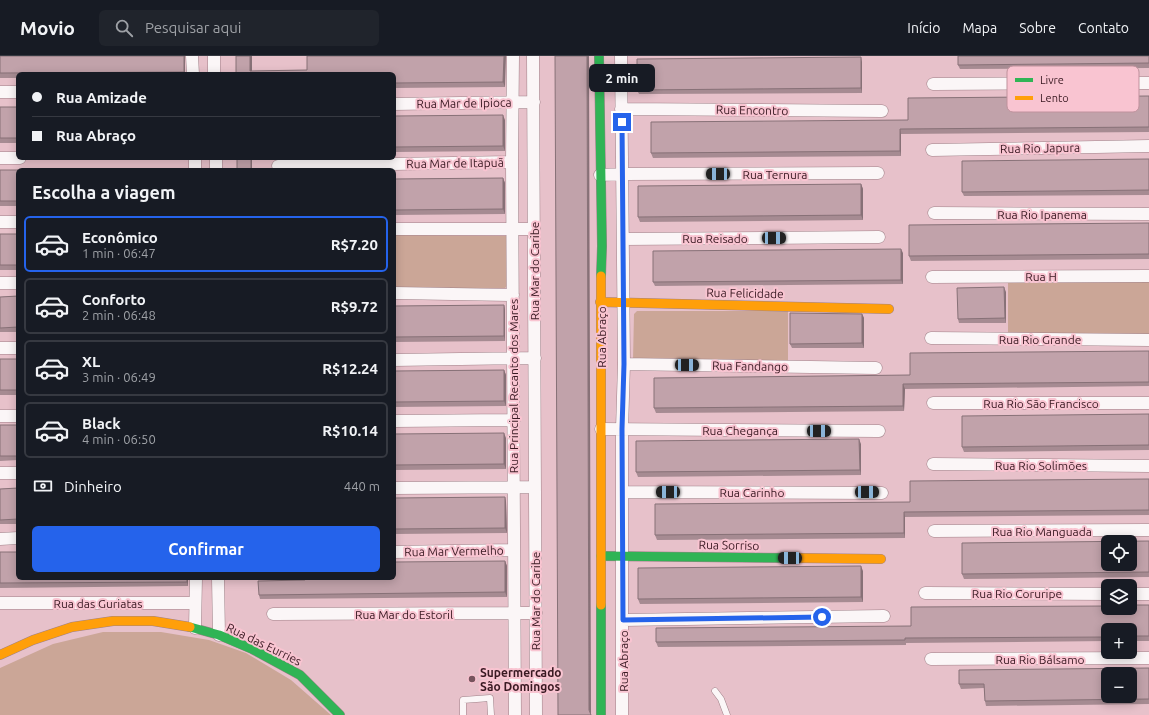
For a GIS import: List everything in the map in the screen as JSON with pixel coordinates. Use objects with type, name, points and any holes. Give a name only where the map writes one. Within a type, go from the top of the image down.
[{"type":"street","points":[[192,56],[193,72]]},
{"type":"street","points":[[214,56],[214,72]]},
{"type":"street","name":"Rua Principal Recanto dos Mares","points":[[513,56],[512,162],[515,715]]},
{"type":"street","name":"Rua Mar do Caribe","points":[[533,56],[536,715]]},
{"type":"street","name":"Rua Abraço","points":[[599,56],[602,246],[600,302],[601,715]]},
{"type":"street","name":"Rua Abraço","points":[[621,56],[624,364],[622,429],[622,715]]},
{"type":"street","points":[[1139,83],[1149,83]]},
{"type":"street","points":[[933,84],[1007,84]]},
{"type":"street","points":[[0,92],[16,92]]},
{"type":"street","name":"Rua Mar de Ipioca","points":[[396,104],[534,102]]},
{"type":"street","name":"Rua Encontro","points":[[622,109],[882,111]]},
{"type":"street","name":"Rua Rio Japura","points":[[932,150],[1149,146]]},
{"type":"street","points":[[0,158],[16,158]]},
{"type":"street","name":"Rua Mar de Itapuã","points":[[278,166],[512,162]]},
{"type":"street","name":"Rua Ternura","points":[[600,175],[878,173]]},
{"type":"street","name":"Rua Rio Ipanema","points":[[934,213],[1149,214]]},
{"type":"street","points":[[0,222],[16,222]]},
{"type":"street","points":[[396,230],[534,229]]},
{"type":"street","name":"Rua Reisado","points":[[623,239],[879,238]]},
{"type":"street","name":"Rua H","points":[[932,277],[1149,276]]},
{"type":"street","points":[[0,283],[16,284]]},
{"type":"street","points":[[396,293],[513,295]]},
{"type":"street","name":"Rua Felicidade","points":[[600,302],[889,308]]},
{"type":"street","name":"Rua Rio Grande","points":[[931,338],[1149,340]]},
{"type":"street","points":[[0,348],[16,348]]},
{"type":"street","points":[[396,360],[535,358]]},
{"type":"street","name":"Rua Fandango","points":[[624,364],[876,368]]},
{"type":"street","name":"Rua Rio São Francisco","points":[[934,403],[1149,403]]},
{"type":"street","points":[[0,416],[16,416]]},
{"type":"street","points":[[396,421],[514,420]]},
{"type":"street","name":"Rua Chegança","points":[[601,429],[879,431]]},
{"type":"street","name":"Rua Rio Solimões","points":[[933,464],[1149,466]]},
{"type":"street","points":[[0,473],[16,473]]},
{"type":"street","points":[[396,488],[534,487]]},
{"type":"street","name":"Rua Carinho","points":[[622,492],[882,492]]},
{"type":"street","name":"Rua Rio Manguada","points":[[934,531],[1149,530]]},
{"type":"street","points":[[0,539],[16,538]]},
{"type":"street","name":"Rua Mar Vermelho","points":[[396,552],[514,550]]},
{"type":"street","name":"Rua Sorriso","points":[[601,556],[881,559]]},
{"type":"street","points":[[195,628],[196,580]]},
{"type":"street","points":[[218,580],[219,635]]},
{"type":"street","name":"Rua Rio Coruripe","points":[[925,593],[1101,594]]},
{"type":"street","points":[[1137,594],[1149,594]]},
{"type":"street","name":"Rua das Guriatas","points":[[0,603],[196,606]]},
{"type":"street","name":"Rua Mar do Estoril","points":[[273,614],[536,613]]},
{"type":"street","points":[[623,620],[884,616]]},
{"type":"street","name":"Rua das Eurries","points":[[0,655],[33,640],[72,627],[113,621],[153,622],[195,628],[219,635],[252,649],[300,675],[340,715]]},
{"type":"street","name":"Rua Rio Bálsamo","points":[[931,659],[1149,658]]},
{"type":"street","points":[[601,682],[623,682]]},
{"type":"lane","points":[[715,691],[721,699],[727,715]]},
{"type":"lane","points":[[464,715],[463,700],[490,698],[491,715]]},
{"type":"shaded area","points":[[396,235],[507,236],[509,284],[505,288],[396,288]]},
{"type":"shaded area","points":[[1008,281],[1149,282],[1149,335],[1008,333]]},
{"type":"shaded area","points":[[637,311],[788,311],[788,363],[633,360],[634,314]]},
{"type":"shaded area","points":[[103,632],[161,632],[209,640],[246,653],[291,680],[331,715],[0,715],[0,668],[53,644]]},
{"type":"building","points":[[0,56],[184,56],[184,72],[0,73]]},
{"type":"building","points":[[236,56],[250,56],[250,71],[307,70],[307,56],[504,56],[503,82],[396,83],[396,72],[236,72]]},
{"type":"building","points":[[555,56],[587,56],[589,710],[591,715],[558,715]]},
{"type":"building","points":[[958,56],[1149,56],[1149,63],[958,65]]},
{"type":"building","points":[[861,57],[861,88],[637,90],[637,59]]},
{"type":"building","points":[[1139,96],[1149,96],[1149,127],[900,129],[900,151],[651,153],[651,122],[908,120],[908,98],[1007,97],[1007,112],[1139,112]]},
{"type":"building","points":[[0,107],[16,107],[16,138],[0,138]]},
{"type":"building","points":[[503,115],[503,146],[396,147],[396,116]]},
{"type":"building","points":[[1149,159],[1149,190],[962,192],[962,161]]},
{"type":"building","points":[[237,160],[251,160],[251,168],[237,168]]},
{"type":"building","points":[[0,170],[16,170],[16,201],[0,201]]},
{"type":"building","points":[[503,178],[503,209],[396,210],[396,179]]},
{"type":"building","points":[[861,184],[861,215],[638,217],[638,186]]},
{"type":"building","points":[[1149,223],[1149,254],[909,256],[909,225]]},
{"type":"building","points":[[0,234],[16,234],[16,265],[0,265]]},
{"type":"building","points":[[901,249],[901,280],[653,282],[653,251]]},
{"type":"building","points":[[1004,287],[1005,318],[958,319],[957,288]]},
{"type":"building","points":[[16,296],[16,327],[0,328],[0,297]]},
{"type":"building","points":[[504,305],[504,336],[396,337],[396,306]]},
{"type":"building","points":[[790,313],[862,314],[862,343],[790,344]]},
{"type":"building","points":[[1149,351],[1149,382],[903,384],[903,406],[654,408],[654,378],[910,375],[910,353]]},
{"type":"building","points":[[0,359],[16,359],[16,390],[0,390]]},
{"type":"building","points":[[504,370],[504,401],[396,402],[396,371]]},
{"type":"building","points":[[1149,414],[1149,445],[962,447],[962,416]]},
{"type":"building","points":[[0,425],[16,425],[16,456],[0,456]]},
{"type":"building","points":[[504,433],[504,464],[396,465],[396,434]]},
{"type":"building","points":[[859,439],[860,470],[636,472],[636,441]]},
{"type":"building","points":[[1149,479],[1149,510],[904,512],[904,533],[655,535],[655,504],[910,502],[910,481]]},
{"type":"building","points":[[16,488],[16,519],[0,520],[0,489]]},
{"type":"building","points":[[505,497],[505,528],[396,529],[396,498]]},
{"type":"building","points":[[1137,541],[1149,541],[1149,572],[962,574],[962,543],[1101,542],[1101,571],[1137,571]]},
{"type":"building","points":[[0,552],[16,552],[16,580],[187,580],[187,582],[0,583]]},
{"type":"building","points":[[505,561],[505,592],[259,595],[258,581],[396,580],[396,562]]},
{"type":"building","points":[[861,566],[861,597],[638,599],[638,568]]},
{"type":"building","points":[[1137,605],[1149,605],[1149,636],[1137,636],[1137,623],[1101,623],[1101,637],[905,638],[905,640],[656,642],[656,628],[911,626],[911,607],[1101,606],[1101,615],[1137,615]]},
{"type":"building","points":[[1137,668],[1149,668],[1149,699],[1137,699]]},
{"type":"building","points":[[1101,669],[1101,700],[985,701],[984,684],[959,684],[959,670]]},
{"type":"traffic: fast","points":[[599,56],[602,246],[601,276]]},
{"type":"traffic: fast","points":[[601,556],[797,558]]},
{"type":"traffic: fast","points":[[601,605],[601,715]]},
{"type":"traffic: fast","points":[[190,627],[219,635],[252,649],[300,675],[340,715]]},
{"type":"traffic: slow","points":[[601,276],[601,605]]},
{"type":"traffic: slow","points":[[600,302],[889,309]]},
{"type":"traffic: slow","points":[[797,558],[881,559]]},
{"type":"traffic: slow","points":[[0,655],[33,640],[72,627],[113,621],[153,621],[190,627]]},
{"type":"place","name":"Supermercado São Domingos","points":[[472,679]]},
{"type":"route","points":[[622,122],[624,364],[622,429],[623,620],[822,617]]}]
